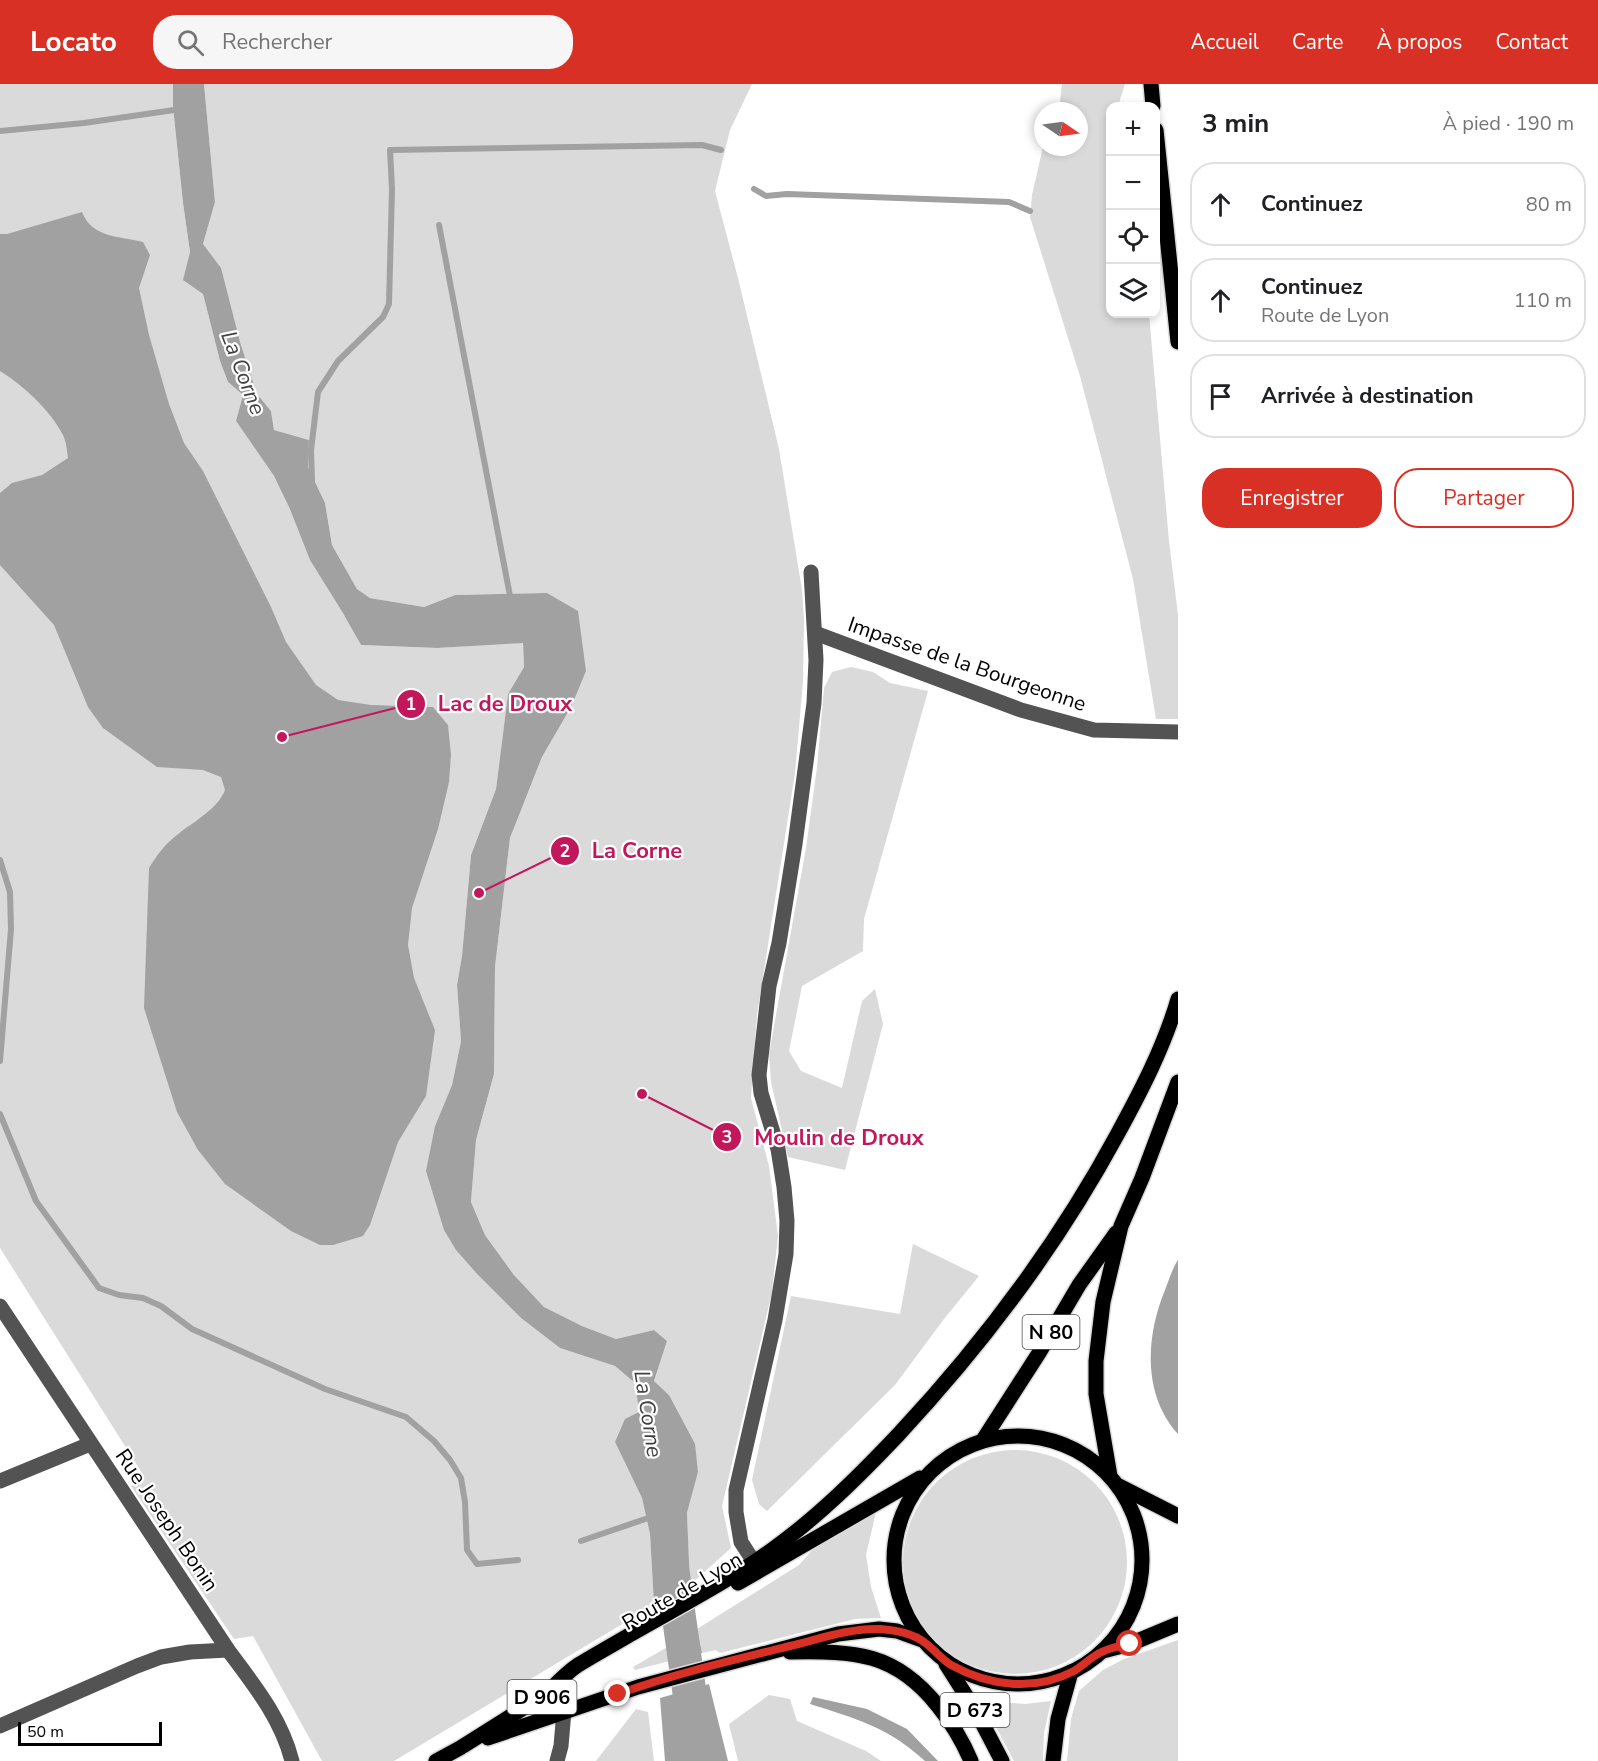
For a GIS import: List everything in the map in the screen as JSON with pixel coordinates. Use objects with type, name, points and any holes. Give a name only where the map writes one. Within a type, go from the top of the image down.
[{"type":"main road","points":[[1151,84],[1153,102]]},
{"type":"main road","points":[[1158,156],[1178,342]]},
{"type":"main road","points":[[546,1694],[576,1666],[754,1562],[790,1537],[848,1486],[935,1394],[1021,1287],[1078,1202],[1103,1161],[1151,1069],[1178,999]]},
{"type":"main road","name":"N 80","points":[[1114,1481],[1096,1394],[1096,1361],[1103,1302],[1121,1226],[1178,1082]]},
{"type":"main road","name":"N 80","points":[[983,1440],[1079,1285],[1121,1226]]},
{"type":"main road","points":[[1010,1435],[1038,1437],[1065,1444],[1089,1457],[1114,1481],[1131,1508],[1139,1533],[1142,1558],[1140,1584],[1132,1609],[1124,1624],[1103,1651],[1088,1663],[1046,1681],[1020,1684],[993,1682],[968,1674],[945,1661],[922,1640],[904,1611],[898,1595],[893,1570],[894,1544],[900,1519],[911,1495],[927,1474],[943,1460],[962,1448],[983,1440],[1010,1435]]},
{"type":"main road","name":"Route de Lyon","points":[[436,1761],[460,1749],[546,1694],[927,1474]]},
{"type":"main road","points":[[1114,1481],[1178,1516]]},
{"type":"main road","points":[[1103,1651],[1130,1644],[1178,1624]]},
{"type":"main road","name":"Route de Lyon","points":[[460,1749],[638,1687],[838,1634],[879,1629],[897,1631],[922,1640]]},
{"type":"main road","points":[[766,1652],[856,1655],[872,1658],[898,1668],[922,1686],[945,1714],[971,1761]]},
{"type":"main road","name":"D 673","points":[[945,1661],[977,1713],[1002,1761]]},
{"type":"main road","points":[[1053,1761],[1058,1719],[1071,1672]]},
{"type":"street","points":[[754,1562],[741,1542],[736,1512],[736,1490],[782,1284],[787,1221],[778,1149],[761,1093],[759,1075],[769,986],[791,874],[814,703],[815,633],[811,572]]},
{"type":"street","name":"Impasse de la Bourgeonne","points":[[815,633],[1021,710],[1094,730],[1178,732]]},
{"type":"street","name":"Rue Joseph Bonin","points":[[0,1306],[228,1650],[265,1699],[280,1725],[292,1761]]},
{"type":"street","points":[[0,1481],[90,1444]]},
{"type":"street","points":[[0,1726],[161,1657],[190,1652],[228,1650]]},
{"type":"street","points":[[557,1761],[561,1746],[564,1712]]},
{"type":"shaded area","points":[[0,84],[173,84],[173,107],[190,252],[184,280],[203,294],[220,361],[228,382],[243,395],[236,421],[274,476],[361,645],[437,648],[523,642],[524,667],[508,694],[496,789],[471,855],[462,956],[457,985],[461,1041],[452,1085],[435,1126],[478,1275],[521,1318],[560,1348],[615,1366],[635,1383],[639,1412],[615,1442],[642,1498],[650,1534],[654,1605],[394,1761],[322,1761],[253,1636],[234,1639],[131,1486],[142,1473],[0,1248]]},
{"type":"shaded area","points":[[204,84],[752,84],[730,130],[715,191],[779,449],[802,590],[803,682],[795,773],[757,1015],[751,1098],[769,1166],[778,1236],[772,1292],[722,1506],[731,1548],[690,1585],[687,1513],[698,1471],[669,1395],[654,1381],[667,1341],[654,1330],[616,1339],[582,1326],[544,1307],[514,1275],[485,1235],[471,1202],[476,1140],[494,1074],[495,967],[510,838],[542,757],[571,707],[547,593],[455,595],[424,607],[370,598],[357,589],[332,545],[325,503],[308,467],[309,440],[274,430],[271,411],[257,394],[203,244],[215,202]]},
{"type":"shaded area","points":[[1062,84],[1125,84],[1119,102],[1106,102],[1106,318],[1149,318],[1169,541],[1178,615],[1178,719],[1156,719],[1133,579],[1080,376],[1030,217],[1032,195],[1041,156],[1088,156],[1088,102],[1060,102]]},
{"type":"shaded area","points":[[851,667],[873,672],[890,683],[928,691],[864,919],[863,951],[802,986],[789,1051],[801,1071],[842,1088],[862,1001],[875,989],[883,1024],[845,1170],[788,1157],[771,1082],[769,1054],[806,848],[817,767],[824,688],[832,672]]},
{"type":"shaded area","points":[[913,1244],[979,1276],[895,1385],[767,1511],[759,1504],[752,1480],[791,1296],[900,1314]]},
{"type":"shaded area","points":[[1004,1450],[1026,1450],[1058,1458],[1068,1463],[1086,1475],[1102,1491],[1119,1519],[1125,1540],[1127,1562],[1125,1584],[1119,1605],[1102,1633],[1086,1649],[1058,1666],[1026,1674],[1004,1674],[972,1666],[962,1661],[944,1649],[928,1633],[911,1605],[903,1573],[903,1551],[911,1519],[916,1509],[928,1491],[944,1475],[972,1458]]},
{"type":"shaded area","points":[[876,1512],[866,1555],[871,1587],[881,1618],[855,1619],[720,1653],[716,1650],[702,1653],[697,1629],[799,1565],[815,1547]]},
{"type":"shaded area","points":[[1178,1640],[1178,1761],[1067,1761],[1071,1719],[1079,1691],[1103,1670],[1124,1659]]},
{"type":"shaded area","points":[[676,1642],[677,1659],[635,1670],[633,1667]]},
{"type":"shaded area","points":[[769,1695],[790,1699],[797,1721],[866,1751],[881,1761],[738,1761],[729,1724]]},
{"type":"shaded area","points":[[982,1701],[1025,1704],[1051,1701],[1044,1733],[1043,1761],[1014,1761]]},
{"type":"shaded area","points":[[636,1709],[648,1712],[654,1761],[596,1761]]},
{"type":"water","points":[[173,84],[204,84],[215,202],[203,244],[221,268],[240,342],[257,394],[271,411],[274,430],[309,440],[308,467],[325,503],[332,545],[357,589],[370,598],[424,607],[455,595],[547,593],[578,611],[586,671],[571,707],[542,757],[510,838],[495,967],[494,1074],[476,1140],[471,1202],[485,1235],[514,1275],[544,1307],[582,1326],[616,1339],[654,1330],[667,1341],[654,1381],[669,1395],[695,1444],[698,1472],[687,1513],[690,1585],[654,1605],[650,1534],[642,1498],[615,1442],[625,1419],[639,1412],[635,1383],[615,1366],[560,1348],[521,1318],[478,1275],[456,1250],[444,1230],[426,1171],[435,1126],[452,1085],[461,1041],[457,985],[462,956],[471,855],[496,789],[508,694],[524,667],[523,643],[437,648],[361,645],[310,560],[274,476],[236,421],[243,395],[228,382],[220,361],[203,294],[183,280],[190,252],[173,107]]},
{"type":"water","points":[[82,212],[92,227],[116,237],[143,242],[150,255],[139,288],[149,335],[169,404],[184,443],[203,471],[286,642],[316,685],[338,700],[371,705],[433,707],[448,725],[451,755],[449,782],[438,829],[412,908],[408,945],[414,978],[435,1030],[426,1096],[398,1142],[370,1225],[363,1236],[333,1245],[320,1245],[291,1231],[225,1184],[198,1150],[177,1112],[144,1008],[149,868],[169,842],[217,804],[225,790],[221,777],[203,770],[157,767],[103,728],[88,707],[54,625],[0,565],[0,493],[12,483],[42,475],[68,458],[64,437],[44,408],[27,391],[0,371],[0,234],[7,234]]},
{"type":"water","points":[[1178,1260],[1178,1434],[1166,1418],[1158,1401],[1153,1383],[1151,1345],[1159,1308]]},
{"type":"water","points":[[697,1629],[702,1653],[677,1659],[676,1642]]},
{"type":"water","points":[[709,1684],[728,1761],[665,1761],[660,1698]]},
{"type":"water","points":[[813,1697],[867,1709],[907,1729],[938,1761],[925,1761],[898,1740],[871,1725],[810,1704]]},
{"type":"waterway","points":[[0,131],[84,123],[181,109]]},
{"type":"waterway","points":[[312,481],[311,450],[318,392],[338,361],[383,317],[389,304],[392,189],[390,150],[702,145],[721,150]]},
{"type":"waterway","points":[[754,189],[766,196],[787,194],[1009,202],[1030,211]]},
{"type":"waterway","points":[[439,225],[511,601]]},
{"type":"waterway","points":[[0,860],[10,892],[11,929],[0,1061]]},
{"type":"waterway","points":[[0,1114],[36,1201],[99,1288],[119,1295],[143,1298],[161,1306],[192,1329],[325,1389],[406,1417],[434,1441],[461,1478],[465,1502],[467,1550],[477,1564],[518,1560]]},
{"type":"waterway","points":[[581,1541],[654,1516]]},
{"type":"waterway","name":"La Corne","points":[[669,1546],[699,1761]]},
{"type":"place","name":"Lac de Droux","points":[[282,737]]},
{"type":"place","name":"La Corne","points":[[479,893]]},
{"type":"place","name":"Moulin de Droux","points":[[642,1094]]},
{"type":"route","points":[[618,1694],[766,1652],[861,1630],[897,1631],[922,1640],[945,1661],[968,1674],[993,1682],[1020,1684],[1046,1681],[1071,1672],[1088,1663],[1103,1651],[1130,1644]]}]
